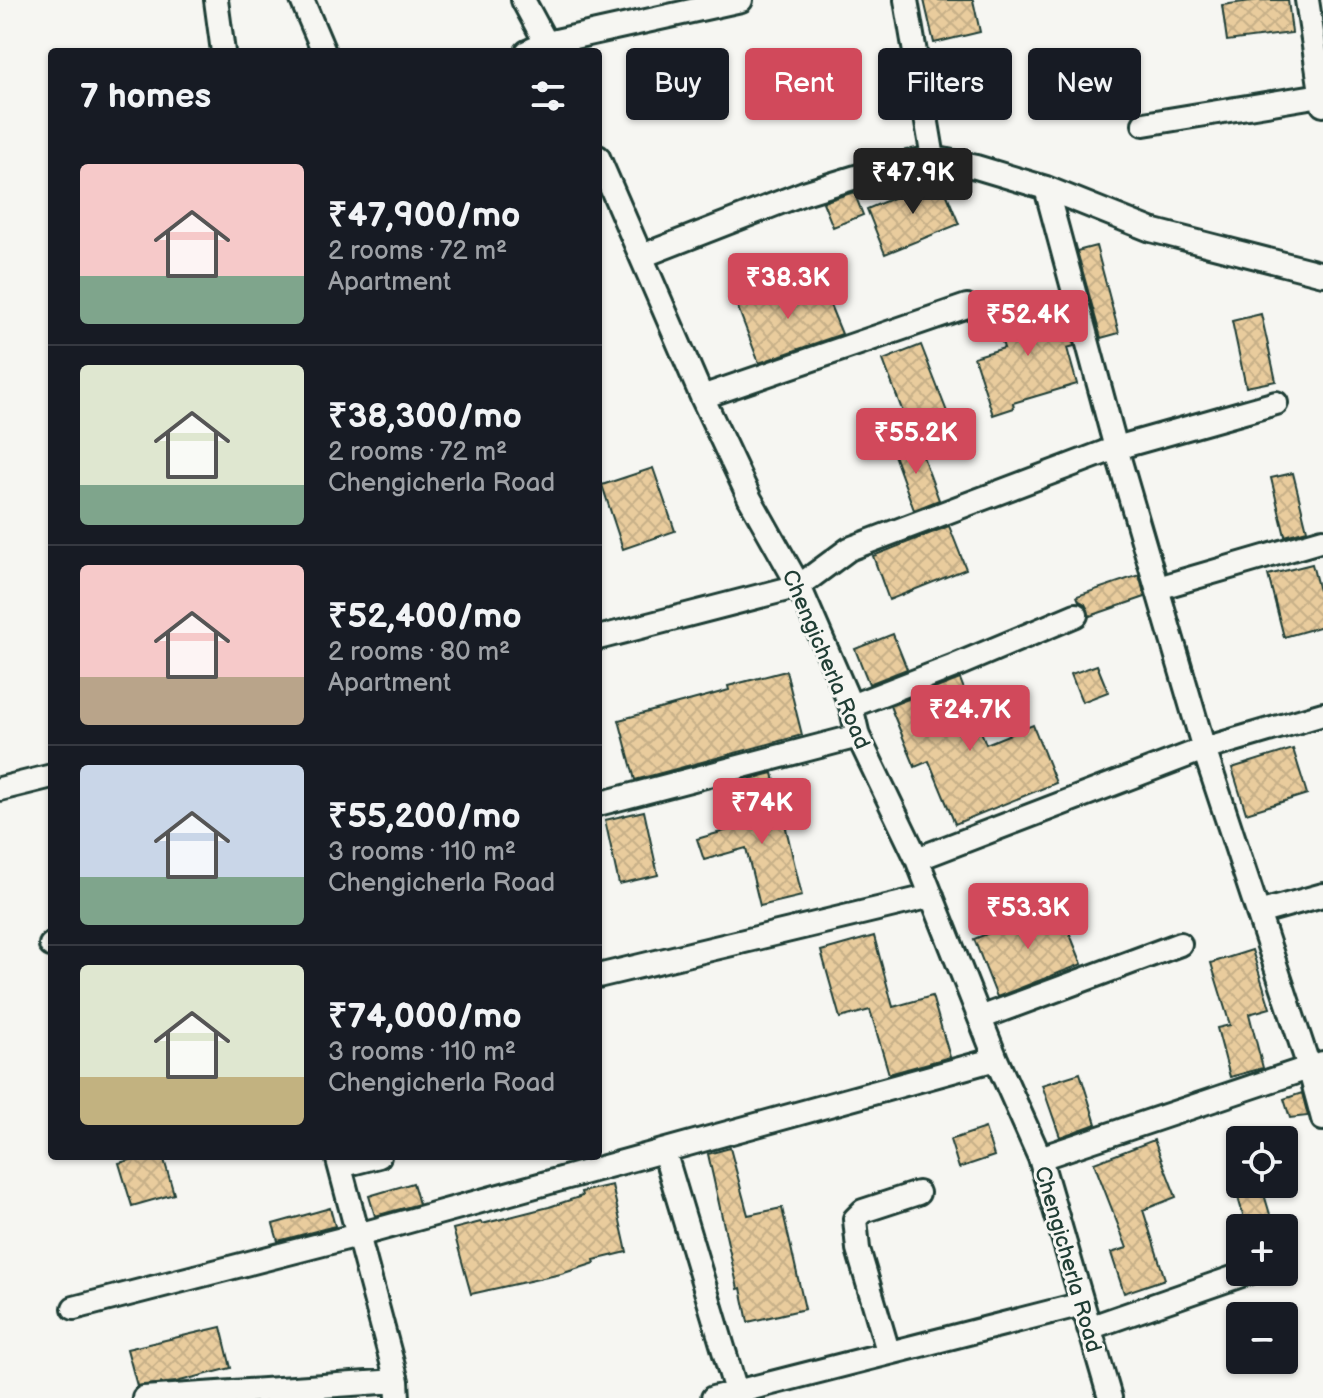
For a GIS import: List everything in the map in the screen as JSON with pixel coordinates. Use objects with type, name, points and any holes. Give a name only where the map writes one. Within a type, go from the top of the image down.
[{"type":"street","points":[[216,0],[222,48]]},
{"type":"street","points":[[302,0],[322,48]]},
{"type":"street","points":[[523,0],[542,48]]},
{"type":"street","points":[[546,48],[741,0]]},
{"type":"street","points":[[906,0],[933,158]]},
{"type":"street","points":[[1144,124],[1322,100],[1307,0]]},
{"type":"street","points":[[642,256],[804,193],[892,166],[933,158],[1046,188],[1151,230],[1323,274]]},
{"type":"street","name":"Chengicherla Road","points":[[602,166],[702,397],[750,499],[799,586],[851,706],[858,736],[917,859],[996,1059],[1040,1158],[1110,1398]]},
{"type":"street","points":[[1046,188],[1116,448],[1204,749],[1258,913],[1316,1065],[1323,1119]]},
{"type":"street","points":[[702,397],[967,306]]},
{"type":"street","points":[[602,637],[799,586],[849,549],[1116,448],[1276,403]]},
{"type":"street","points":[[1158,588],[1323,540]]},
{"type":"street","points":[[851,706],[1076,615]]},
{"type":"street","points":[[917,859],[1204,749],[1323,714]]},
{"type":"street","points":[[602,803],[858,736]]},
{"type":"street","points":[[0,789],[48,777]]},
{"type":"street","points":[[1258,913],[1323,895]]},
{"type":"street","points":[[602,975],[932,896]]},
{"type":"street","points":[[980,1018],[1180,944]]},
{"type":"street","points":[[74,1308],[358,1235],[996,1059]]},
{"type":"street","points":[[1040,1158],[1316,1065]]},
{"type":"street","points":[[664,1151],[736,1391]]},
{"type":"street","points":[[144,1398],[397,1389],[338,1161]]},
{"type":"street","points":[[888,1351],[858,1249],[855,1219],[863,1211],[918,1193]]},
{"type":"street","points":[[1089,1328],[1226,1280]]},
{"type":"street","points":[[713,1398],[1082,1304]]},
{"type":"building","points":[[924,0],[973,0],[980,32],[934,43]]},
{"type":"building","points":[[1288,0],[1292,33],[1227,41],[1222,5]]},
{"type":"building","points":[[940,178],[959,224],[885,254],[867,209]]},
{"type":"building","points":[[854,192],[863,215],[833,227],[823,202]]},
{"type":"building","points":[[1096,246],[1119,333],[1101,338],[1077,251]]},
{"type":"building","points":[[821,283],[842,334],[759,363],[737,305],[788,286],[791,295]]},
{"type":"building","points":[[1062,301],[1074,346],[1067,348],[1077,384],[1013,403],[1014,408],[993,415],[974,357],[1004,348],[996,322]]},
{"type":"building","points":[[1261,314],[1276,381],[1246,387],[1232,321]]},
{"type":"building","points":[[921,345],[947,412],[909,428],[883,360]]},
{"type":"building","points":[[918,443],[939,500],[914,510],[893,452]]},
{"type":"building","points":[[653,468],[675,531],[623,549],[602,485]]},
{"type":"building","points":[[1293,473],[1307,530],[1285,536],[1271,478]]},
{"type":"building","points":[[949,526],[966,569],[889,600],[873,556]]},
{"type":"building","points":[[1312,564],[1323,606],[1323,626],[1284,637],[1268,575]]},
{"type":"building","points":[[1139,575],[1145,597],[1090,616],[1077,596]]},
{"type":"building","points":[[893,634],[907,669],[869,684],[855,649]]},
{"type":"building","points":[[1097,665],[1108,692],[1082,702],[1071,674]]},
{"type":"building","points":[[786,671],[802,735],[635,780],[619,720]]},
{"type":"building","points":[[960,679],[986,744],[1033,725],[1056,783],[955,824],[929,761],[915,767],[890,706]]},
{"type":"building","points":[[1293,749],[1307,794],[1246,813],[1232,768]]},
{"type":"building","points":[[773,773],[802,896],[760,906],[746,848],[704,860],[697,839],[759,821],[750,779]]},
{"type":"building","points":[[644,811],[658,875],[619,884],[605,820]]},
{"type":"building","points":[[1058,905],[1082,964],[997,997],[974,939]]},
{"type":"building","points":[[874,936],[893,1007],[932,996],[950,1057],[889,1074],[870,1010],[840,1018],[821,951]]},
{"type":"building","points":[[1252,950],[1270,1008],[1249,1014],[1263,1068],[1230,1077],[1217,1028],[1230,1025],[1211,963]]},
{"type":"building","points":[[1080,1073],[1096,1124],[1060,1137],[1042,1085]]},
{"type":"building","points":[[1302,1093],[1308,1116],[1290,1118],[1284,1099]]},
{"type":"building","points":[[985,1128],[994,1156],[959,1168],[950,1140]]},
{"type":"building","points":[[1154,1140],[1176,1197],[1143,1210],[1165,1279],[1124,1293],[1111,1253],[1127,1248],[1094,1163]]},
{"type":"building","points":[[730,1148],[748,1215],[782,1208],[805,1309],[748,1322],[708,1154]]},
{"type":"building","points":[[164,1160],[174,1194],[132,1206],[119,1163]]},
{"type":"building","points":[[413,1183],[419,1204],[375,1216],[369,1196]]},
{"type":"building","points":[[612,1185],[627,1252],[594,1260],[595,1263],[561,1274],[471,1294],[453,1229],[549,1207],[582,1196],[581,1192]]},
{"type":"building","points":[[1238,1198],[1265,1198],[1270,1214],[1243,1214]]},
{"type":"building","points":[[330,1208],[335,1226],[278,1241],[273,1224]]},
{"type":"building","points":[[221,1327],[231,1368],[176,1382],[137,1386],[127,1349]]}]
